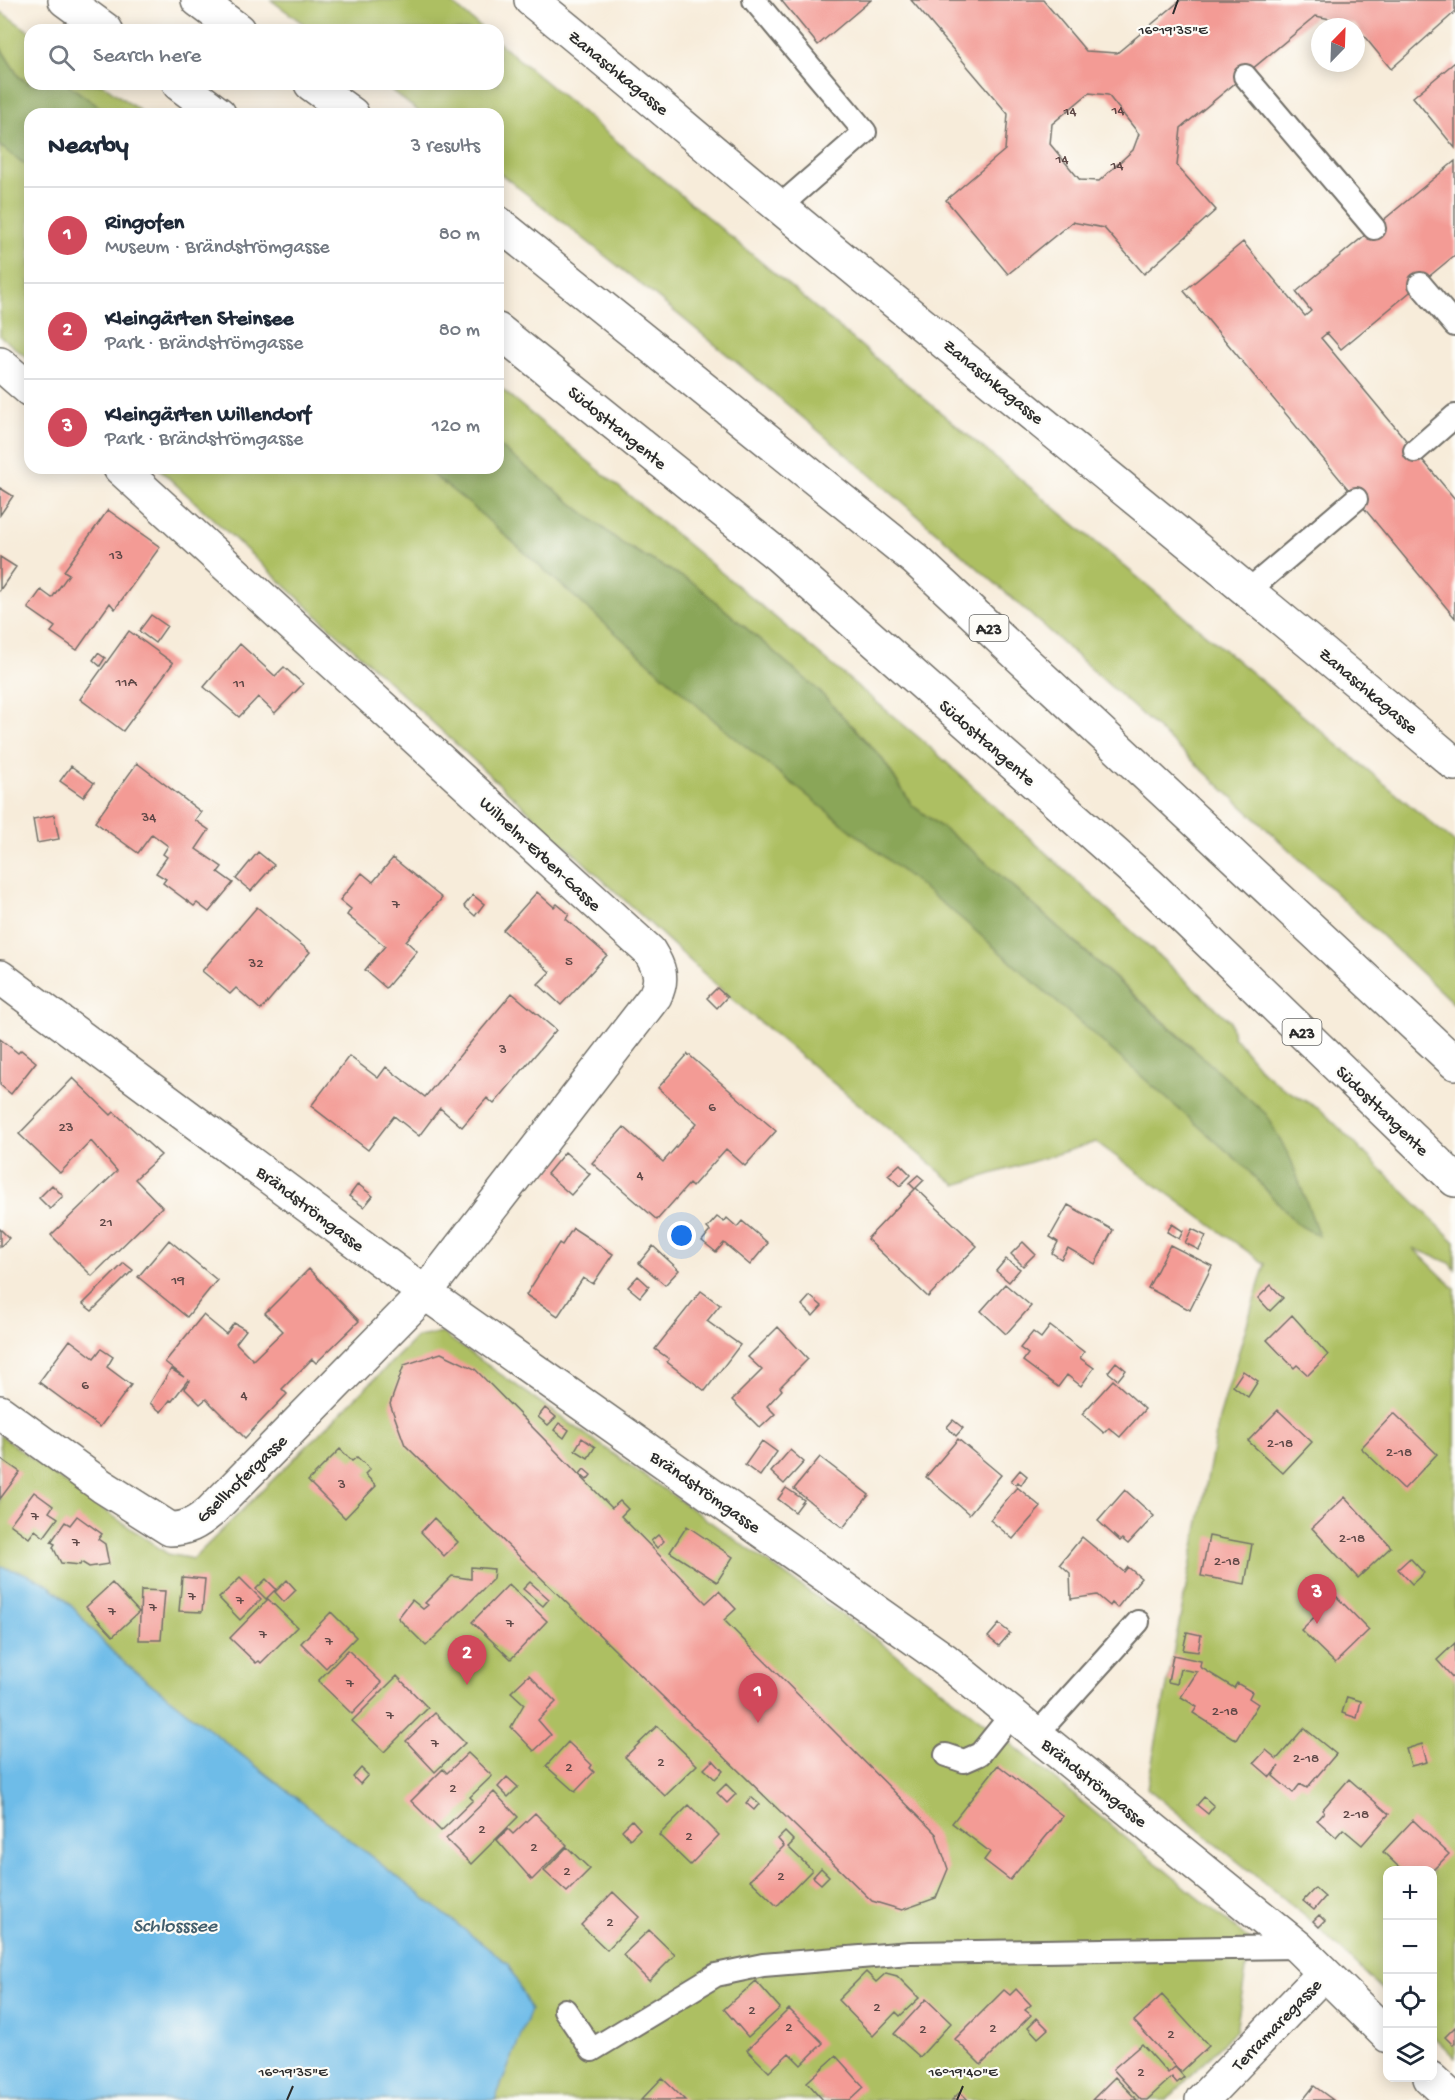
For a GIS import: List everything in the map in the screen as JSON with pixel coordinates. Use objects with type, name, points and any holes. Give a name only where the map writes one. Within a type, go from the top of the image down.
[{"type":"main road","points":[[65,0],[98,24]]},
{"type":"main road","points":[[198,0],[230,24]]},
{"type":"main road","name":"Zanaschkagasse","points":[[531,0],[658,103],[779,207],[1250,590],[1455,764]]},
{"type":"main road","points":[[187,90],[211,108]]},
{"type":"main road","points":[[319,90],[344,108]]},
{"type":"main road","name":"A23","points":[[504,228],[916,560],[1455,1063]]},
{"type":"main road","name":"Südosttangente","points":[[504,335],[779,556],[1149,884],[1455,1180]]},
{"type":"main road","points":[[0,364],[24,385]]},
{"type":"main road","name":"Wilhelm-Erben-Gasse","points":[[127,474],[649,951],[657,963],[661,974],[660,986],[655,996],[425,1293]]},
{"type":"main road","name":"Brändströmgasse","points":[[0,977],[425,1293],[945,1660],[1298,1947],[1383,2031]]},
{"type":"main road","name":"Gsellhofergasse","points":[[0,1412],[102,1486],[170,1529],[183,1529],[210,1512],[425,1293]]},
{"type":"main road","name":"Terramaregasse","points":[[1202,2100],[1324,1973]]},
{"type":"main road","points":[[1434,2082],[1454,2100]]},
{"type":"lane","points":[[754,0],[865,132],[779,207]]},
{"type":"lane","points":[[1245,76],[1374,228]]},
{"type":"lane","points":[[1420,284],[1455,325]]},
{"type":"lane","points":[[1415,451],[1455,416]]},
{"type":"lane","points":[[1250,590],[1356,499]]},
{"type":"lane","points":[[946,1755],[964,1761],[980,1754],[1025,1724],[1138,1622]]},
{"type":"lane","points":[[565,2010],[592,2050],[716,1975],[764,1965],[910,1953],[1298,1947]]},
{"type":"green space","points":[[271,0],[448,0],[477,24],[304,24]]},
{"type":"green space","points":[[0,11],[24,28],[24,80],[19,77],[0,47]]},
{"type":"green space","points":[[0,47],[19,77],[24,80],[24,90],[75,90],[101,108],[24,108],[24,164],[0,146]]},
{"type":"green space","points":[[504,47],[1455,843],[1455,1005],[1106,682],[868,472],[623,270],[504,177],[504,108],[414,108],[391,90],[504,90]]},
{"type":"green space","points":[[75,90],[110,90],[136,108],[101,108]]},
{"type":"green space","points":[[0,130],[24,147],[24,355],[0,336]]},
{"type":"green space","points":[[504,391],[923,741],[1230,1021],[1233,1036],[1261,1070],[1283,1088],[1321,1110],[1455,1242],[1455,1269],[1450,1263],[1413,1248],[1455,1289],[1455,2058],[1437,2040],[1437,1866],[1383,1866],[1383,1990],[1311,1921],[1147,1788],[1219,1418],[1265,1264],[1096,1142],[956,1185],[726,994],[164,474],[480,474],[1194,1048],[974,852],[912,805],[881,757],[818,690],[695,584],[623,544],[504,450]]},
{"type":"green space","points":[[504,450],[623,544],[695,584],[818,690],[881,757],[912,805],[974,852],[1266,1114],[1291,1160],[1319,1236],[1297,1224],[1245,1167],[962,919],[724,729],[472,506],[432,474],[504,474]]},
{"type":"green space","points":[[442,1333],[872,1636],[1013,1745],[1251,1941],[1236,2030],[1167,2100],[0,2100],[0,1435],[168,1554],[193,1559],[417,1337]]},
{"type":"water","name":"Schlosssee","points":[[0,1567],[23,1573],[58,1593],[110,1650],[126,1664],[508,1964],[531,2010],[495,2100],[0,2100]]},
{"type":"building","points":[[781,0],[871,0],[818,45]]},
{"type":"building","points":[[911,0],[1043,0],[1086,51],[1117,53],[1181,0],[1455,0],[1455,12],[1391,69],[1365,37],[1365,18],[1316,16],[1311,18],[1181,128],[1177,166],[1216,210],[1144,274],[1104,228],[1072,222],[1008,274],[946,200],[1005,150],[1008,114]],"holes":[[[1089,93],[1108,95],[1139,134],[1133,150],[1099,181],[1080,180],[1050,144],[1052,124]]]},
{"type":"building","points":[[1455,62],[1455,148],[1413,97]]},
{"type":"building","points":[[1455,161],[1455,255],[1341,349],[1327,333],[1321,338],[1455,499],[1455,618],[1184,291],[1243,242],[1305,316],[1311,311],[1296,292]]},
{"type":"building","points":[[0,488],[13,496],[0,515]]},
{"type":"building","points":[[108,510],[160,547],[115,609],[110,603],[77,650],[51,632],[55,627],[28,608],[41,590],[52,598],[69,574],[64,571]]},
{"type":"building","points":[[0,557],[16,567],[0,590]]},
{"type":"building","points":[[151,615],[167,626],[155,643],[139,631]]},
{"type":"building","points":[[129,631],[173,663],[123,731],[80,699]]},
{"type":"building","points":[[240,644],[275,676],[284,667],[303,684],[275,713],[258,697],[239,717],[204,687]]},
{"type":"building","points":[[98,653],[105,658],[100,666],[93,660]]},
{"type":"building","points":[[137,763],[201,812],[195,820],[209,830],[196,849],[222,867],[218,872],[233,883],[209,912],[197,903],[194,906],[163,883],[166,879],[156,873],[167,857],[163,854],[168,846],[152,834],[138,853],[95,822]]},
{"type":"building","points":[[71,766],[94,783],[83,797],[60,781]]},
{"type":"building","points":[[54,815],[59,839],[37,843],[33,819]]},
{"type":"building","points":[[258,852],[274,865],[251,891],[236,879]]},
{"type":"building","points":[[393,858],[442,898],[406,941],[417,951],[386,988],[365,970],[385,946],[347,915],[351,909],[340,900],[362,873],[373,882]]},
{"type":"building","points":[[537,892],[554,907],[557,904],[569,914],[566,919],[607,955],[561,1005],[538,984],[550,972],[503,930]]},
{"type":"building","points":[[473,895],[484,904],[475,916],[464,906]]},
{"type":"building","points":[[257,907],[310,952],[261,1010],[236,988],[230,994],[202,971]]},
{"type":"building","points":[[717,988],[727,997],[717,1008],[707,998]]},
{"type":"building","points":[[512,993],[556,1030],[494,1104],[487,1098],[462,1127],[440,1108],[419,1136],[394,1116],[368,1150],[311,1106],[349,1056],[378,1078],[386,1067],[425,1097]]},
{"type":"building","points":[[0,1039],[18,1053],[21,1050],[36,1062],[11,1094],[0,1085]]},
{"type":"building","points":[[688,1054],[776,1131],[745,1166],[726,1149],[692,1187],[689,1184],[657,1220],[592,1163],[624,1127],[663,1162],[697,1123],[658,1088]]},
{"type":"building","points":[[73,1078],[111,1115],[114,1112],[161,1155],[135,1179],[162,1207],[92,1276],[51,1235],[117,1171],[91,1141],[60,1173],[19,1134]]},
{"type":"building","points":[[565,1152],[590,1174],[571,1195],[547,1174]]},
{"type":"building","points":[[900,1164],[911,1175],[900,1186],[888,1175]]},
{"type":"building","points":[[918,1175],[924,1180],[916,1188],[977,1246],[928,1297],[867,1239],[915,1189],[909,1183]]},
{"type":"building","points":[[358,1184],[373,1196],[364,1207],[349,1196]]},
{"type":"building","points":[[52,1185],[63,1196],[50,1209],[39,1198]]},
{"type":"building","points":[[1068,1205],[1113,1230],[1095,1264],[1068,1248],[1061,1259],[1052,1253],[1058,1242],[1050,1237]]},
{"type":"building","points":[[717,1217],[724,1222],[727,1218],[737,1227],[742,1221],[768,1243],[750,1265],[724,1243],[716,1252],[702,1241],[710,1231],[707,1228]]},
{"type":"building","points":[[1172,1224],[1183,1231],[1179,1239],[1167,1232]]},
{"type":"building","points":[[573,1228],[613,1254],[593,1284],[583,1278],[558,1316],[526,1295],[559,1243],[562,1245]]},
{"type":"building","points":[[0,1229],[9,1238],[0,1247]]},
{"type":"building","points":[[1192,1229],[1206,1236],[1199,1250],[1185,1243]]},
{"type":"building","points":[[169,1240],[217,1280],[187,1317],[138,1277]]},
{"type":"building","points":[[1023,1242],[1035,1254],[1023,1266],[1011,1254]]},
{"type":"building","points":[[1170,1245],[1212,1266],[1190,1310],[1148,1288]]},
{"type":"building","points":[[653,1246],[679,1270],[665,1285],[639,1263]]},
{"type":"building","points":[[1006,1259],[1020,1269],[1009,1282],[996,1271]]},
{"type":"building","points":[[124,1263],[133,1270],[92,1311],[83,1304]]},
{"type":"building","points":[[309,1269],[359,1321],[316,1363],[312,1359],[282,1389],[287,1394],[245,1438],[206,1399],[200,1404],[184,1388],[190,1381],[188,1380],[161,1412],[150,1403],[171,1369],[184,1377],[165,1362],[203,1315],[226,1334],[234,1323],[246,1330],[236,1343],[253,1360],[283,1331],[265,1313]]},
{"type":"building","points":[[638,1276],[649,1286],[640,1297],[628,1287]]},
{"type":"building","points":[[1005,1284],[1031,1306],[1006,1334],[981,1311]]},
{"type":"building","points":[[1271,1285],[1283,1298],[1270,1311],[1258,1298]]},
{"type":"building","points":[[701,1291],[720,1305],[707,1321],[740,1345],[705,1391],[667,1362],[669,1359],[655,1349]]},
{"type":"building","points":[[810,1296],[822,1306],[813,1316],[802,1305]]},
{"type":"building","points":[[1292,1315],[1328,1355],[1308,1375],[1297,1365],[1294,1368],[1267,1340]]},
{"type":"building","points":[[1050,1326],[1084,1352],[1080,1358],[1094,1368],[1081,1386],[1067,1375],[1058,1387],[1023,1361],[1028,1354],[1020,1348],[1033,1332],[1041,1338]]},
{"type":"building","points":[[778,1327],[808,1359],[780,1387],[782,1390],[767,1406],[775,1414],[760,1428],[732,1400],[762,1370],[748,1357]]},
{"type":"building","points":[[70,1340],[94,1358],[101,1349],[113,1357],[107,1367],[131,1385],[100,1427],[39,1382]]},
{"type":"building","points":[[441,1353],[475,1369],[612,1508],[620,1501],[628,1509],[621,1516],[706,1603],[719,1591],[736,1609],[724,1620],[936,1834],[948,1869],[936,1898],[902,1910],[872,1901],[405,1445],[390,1404],[404,1365]]},
{"type":"building","points":[[1116,1362],[1126,1370],[1118,1380],[1108,1372]]},
{"type":"building","points":[[1243,1371],[1258,1381],[1248,1397],[1233,1386]]},
{"type":"building","points":[[1113,1380],[1145,1409],[1120,1437],[1109,1428],[1104,1433],[1082,1414]]},
{"type":"building","points":[[545,1408],[556,1417],[548,1425],[538,1417]]},
{"type":"building","points":[[1278,1410],[1312,1442],[1283,1473],[1248,1441]]},
{"type":"building","points":[[1394,1413],[1437,1454],[1404,1489],[1361,1448]]},
{"type":"building","points":[[953,1420],[963,1428],[956,1436],[947,1427]]},
{"type":"building","points":[[559,1423],[569,1430],[564,1438],[554,1430]]},
{"type":"building","points":[[582,1438],[595,1447],[588,1458],[575,1450]]},
{"type":"building","points":[[958,1439],[1001,1475],[969,1514],[926,1477]]},
{"type":"building","points":[[762,1441],[777,1452],[760,1476],[745,1465]]},
{"type":"building","points":[[340,1449],[352,1461],[357,1457],[370,1469],[365,1474],[376,1486],[345,1518],[308,1481]]},
{"type":"building","points":[[790,1450],[804,1462],[784,1484],[771,1472]]},
{"type":"building","points":[[820,1457],[869,1495],[843,1528],[794,1489]]},
{"type":"building","points":[[0,1458],[20,1472],[0,1499]]},
{"type":"building","points":[[584,1469],[591,1475],[587,1480],[580,1474]]},
{"type":"building","points":[[1020,1470],[1027,1476],[1021,1485],[1018,1482],[1016,1485],[1011,1481]]},
{"type":"building","points":[[1017,1487],[1041,1507],[1013,1539],[990,1520]]},
{"type":"building","points":[[786,1488],[804,1500],[795,1512],[778,1499]]},
{"type":"building","points":[[1125,1490],[1154,1516],[1128,1544],[1122,1539],[1120,1541],[1098,1521]]},
{"type":"building","points":[[34,1492],[53,1506],[49,1512],[58,1518],[44,1537],[35,1530],[29,1538],[10,1524]]},
{"type":"building","points":[[1345,1497],[1391,1547],[1358,1578],[1312,1528]]},
{"type":"building","points":[[77,1516],[102,1534],[98,1539],[105,1544],[109,1564],[89,1567],[81,1562],[80,1565],[61,1563],[53,1547],[55,1544],[51,1542],[65,1522],[70,1525]]},
{"type":"building","points":[[434,1518],[458,1542],[444,1556],[421,1532]]},
{"type":"building","points":[[687,1526],[733,1557],[717,1582],[670,1552]]},
{"type":"building","points":[[658,1535],[664,1541],[657,1548],[651,1541]]},
{"type":"building","points":[[1209,1536],[1252,1544],[1245,1584],[1201,1576]]},
{"type":"building","points":[[1082,1537],[1124,1572],[1128,1567],[1141,1578],[1117,1608],[1112,1603],[1110,1606],[1097,1595],[1071,1599],[1070,1573],[1060,1564]]},
{"type":"building","points":[[1410,1558],[1424,1573],[1412,1584],[1398,1569]]},
{"type":"building","points":[[471,1567],[494,1569],[493,1579],[426,1646],[398,1618],[412,1600],[423,1609],[428,1605],[425,1603],[452,1576],[471,1579]]},
{"type":"building","points":[[182,1577],[205,1579],[202,1612],[179,1611]]},
{"type":"building","points":[[240,1578],[261,1599],[240,1620],[219,1598]]},
{"type":"building","points":[[266,1579],[276,1589],[266,1599],[256,1589]]},
{"type":"building","points":[[287,1580],[296,1590],[284,1602],[275,1592]]},
{"type":"building","points":[[530,1582],[549,1599],[543,1606],[523,1589]]},
{"type":"building","points":[[112,1583],[139,1612],[113,1636],[86,1607]]},
{"type":"building","points":[[509,1584],[547,1621],[511,1659],[472,1622]]},
{"type":"building","points":[[141,1590],[165,1591],[161,1640],[139,1640]]},
{"type":"building","points":[[1336,1596],[1369,1630],[1335,1663],[1301,1630]]},
{"type":"building","points":[[268,1599],[297,1627],[261,1663],[259,1661],[256,1663],[230,1638]]},
{"type":"building","points":[[331,1612],[356,1637],[326,1668],[301,1643]]},
{"type":"building","points":[[999,1624],[1010,1633],[999,1646],[988,1637]]},
{"type":"building","points":[[1187,1632],[1201,1635],[1198,1652],[1183,1650]]},
{"type":"building","points":[[1455,1643],[1455,1680],[1437,1660]]},
{"type":"building","points":[[348,1650],[382,1683],[352,1714],[318,1681]]},
{"type":"building","points":[[1173,1655],[1201,1661],[1200,1667],[1234,1688],[1237,1683],[1252,1692],[1249,1698],[1258,1704],[1236,1740],[1193,1713],[1197,1707],[1181,1697],[1197,1672],[1180,1669],[1177,1684],[1168,1682]]},
{"type":"building","points":[[529,1675],[556,1702],[538,1720],[551,1735],[534,1751],[511,1727],[524,1704],[511,1692]]},
{"type":"building","points":[[397,1676],[428,1708],[384,1752],[352,1721]]},
{"type":"building","points":[[1347,1697],[1361,1701],[1357,1718],[1342,1713]]},
{"type":"building","points":[[435,1713],[465,1743],[435,1772],[406,1741]]},
{"type":"building","points":[[657,1726],[697,1765],[665,1796],[625,1757]]},
{"type":"building","points":[[1304,1728],[1336,1754],[1307,1788],[1300,1784],[1293,1793],[1273,1776],[1279,1766],[1270,1777],[1254,1763],[1266,1750],[1277,1759]]},
{"type":"building","points":[[568,1742],[592,1765],[590,1768],[594,1772],[575,1792],[546,1766]]},
{"type":"building","points":[[1422,1744],[1427,1762],[1411,1766],[1406,1749]]},
{"type":"building","points":[[468,1753],[492,1776],[470,1797],[473,1800],[441,1831],[411,1801],[443,1769],[447,1773]]},
{"type":"building","points":[[713,1760],[723,1771],[715,1779],[704,1769]]},
{"type":"building","points":[[998,1765],[1063,1816],[1010,1880],[984,1860],[990,1852],[952,1823]]},
{"type":"building","points":[[361,1768],[368,1775],[360,1784],[353,1777]]},
{"type":"building","points":[[507,1777],[518,1787],[508,1797],[498,1787]]},
{"type":"building","points":[[1349,1779],[1389,1814],[1362,1845],[1343,1829],[1336,1837],[1317,1820],[1324,1812],[1322,1810]]},
{"type":"building","points":[[726,1784],[736,1794],[727,1803],[717,1793]]},
{"type":"building","points":[[494,1792],[518,1817],[471,1864],[446,1839]]},
{"type":"building","points":[[751,1797],[759,1804],[754,1810],[746,1803]]},
{"type":"building","points":[[1204,1797],[1214,1806],[1208,1814],[1197,1805]]},
{"type":"building","points":[[689,1805],[719,1835],[690,1865],[659,1835]]},
{"type":"building","points":[[535,1813],[567,1845],[532,1880],[497,1840],[508,1829],[513,1834]]},
{"type":"building","points":[[632,1820],[640,1829],[630,1839],[622,1830]]},
{"type":"building","points":[[1413,1820],[1449,1854],[1437,1866],[1398,1866],[1383,1852]]},
{"type":"building","points":[[785,1832],[794,1841],[788,1847],[812,1870],[777,1906],[750,1880],[784,1846],[778,1839]]},
{"type":"building","points":[[567,1847],[590,1869],[567,1892],[544,1871]]},
{"type":"building","points":[[821,1868],[829,1876],[821,1884],[813,1877]]},
{"type":"building","points":[[1315,1888],[1325,1897],[1314,1910],[1303,1901]]},
{"type":"building","points":[[613,1892],[639,1917],[607,1950],[581,1925]]},
{"type":"building","points":[[1319,1915],[1325,1921],[1319,1927],[1313,1921]]},
{"type":"building","points":[[649,1930],[675,1955],[649,1981],[623,1955]]},
{"type":"building","points":[[866,1972],[876,1982],[886,1973],[897,1976],[919,1998],[900,2016],[896,2012],[873,2036],[838,2000]]},
{"type":"building","points":[[756,1981],[780,2008],[748,2037],[724,2009]]},
{"type":"building","points":[[1016,1989],[1031,2005],[1025,2010],[1031,2015],[981,2065],[955,2039],[1004,1990],[1010,1995]]},
{"type":"building","points":[[1162,1995],[1209,2046],[1181,2072],[1134,2021]]},
{"type":"building","points":[[926,1999],[951,2023],[920,2057],[894,2034]]},
{"type":"building","points":[[789,2009],[823,2043],[801,2065],[789,2053],[769,2072],[747,2050]]},
{"type":"building","points":[[1037,2018],[1048,2029],[1038,2038],[1028,2027]]},
{"type":"building","points":[[1455,2027],[1455,2043],[1453,2045],[1445,2037]]},
{"type":"building","points":[[1142,2044],[1168,2073],[1175,2067],[1184,2077],[1177,2083],[1172,2077],[1147,2100],[1141,2100],[1113,2069]]},
{"type":"building","points":[[836,2056],[864,2087],[850,2100],[823,2100],[807,2082]]},
{"type":"building","points":[[1115,2077],[1137,2100],[1092,2100]]},
{"type":"building","points":[[662,2078],[685,2100],[641,2100]]},
{"type":"building","points":[[1314,2086],[1333,2100],[1303,2100]]},
{"type":"building","points":[[960,2092],[968,2100],[952,2100]]},
{"type":"place","name":"Kleingärten Willendorf","points":[[1317,1624]]},
{"type":"place","name":"Kleingärten Steinsee","points":[[467,1685]]},
{"type":"place","name":"Ringofen","points":[[758,1723]]}]
